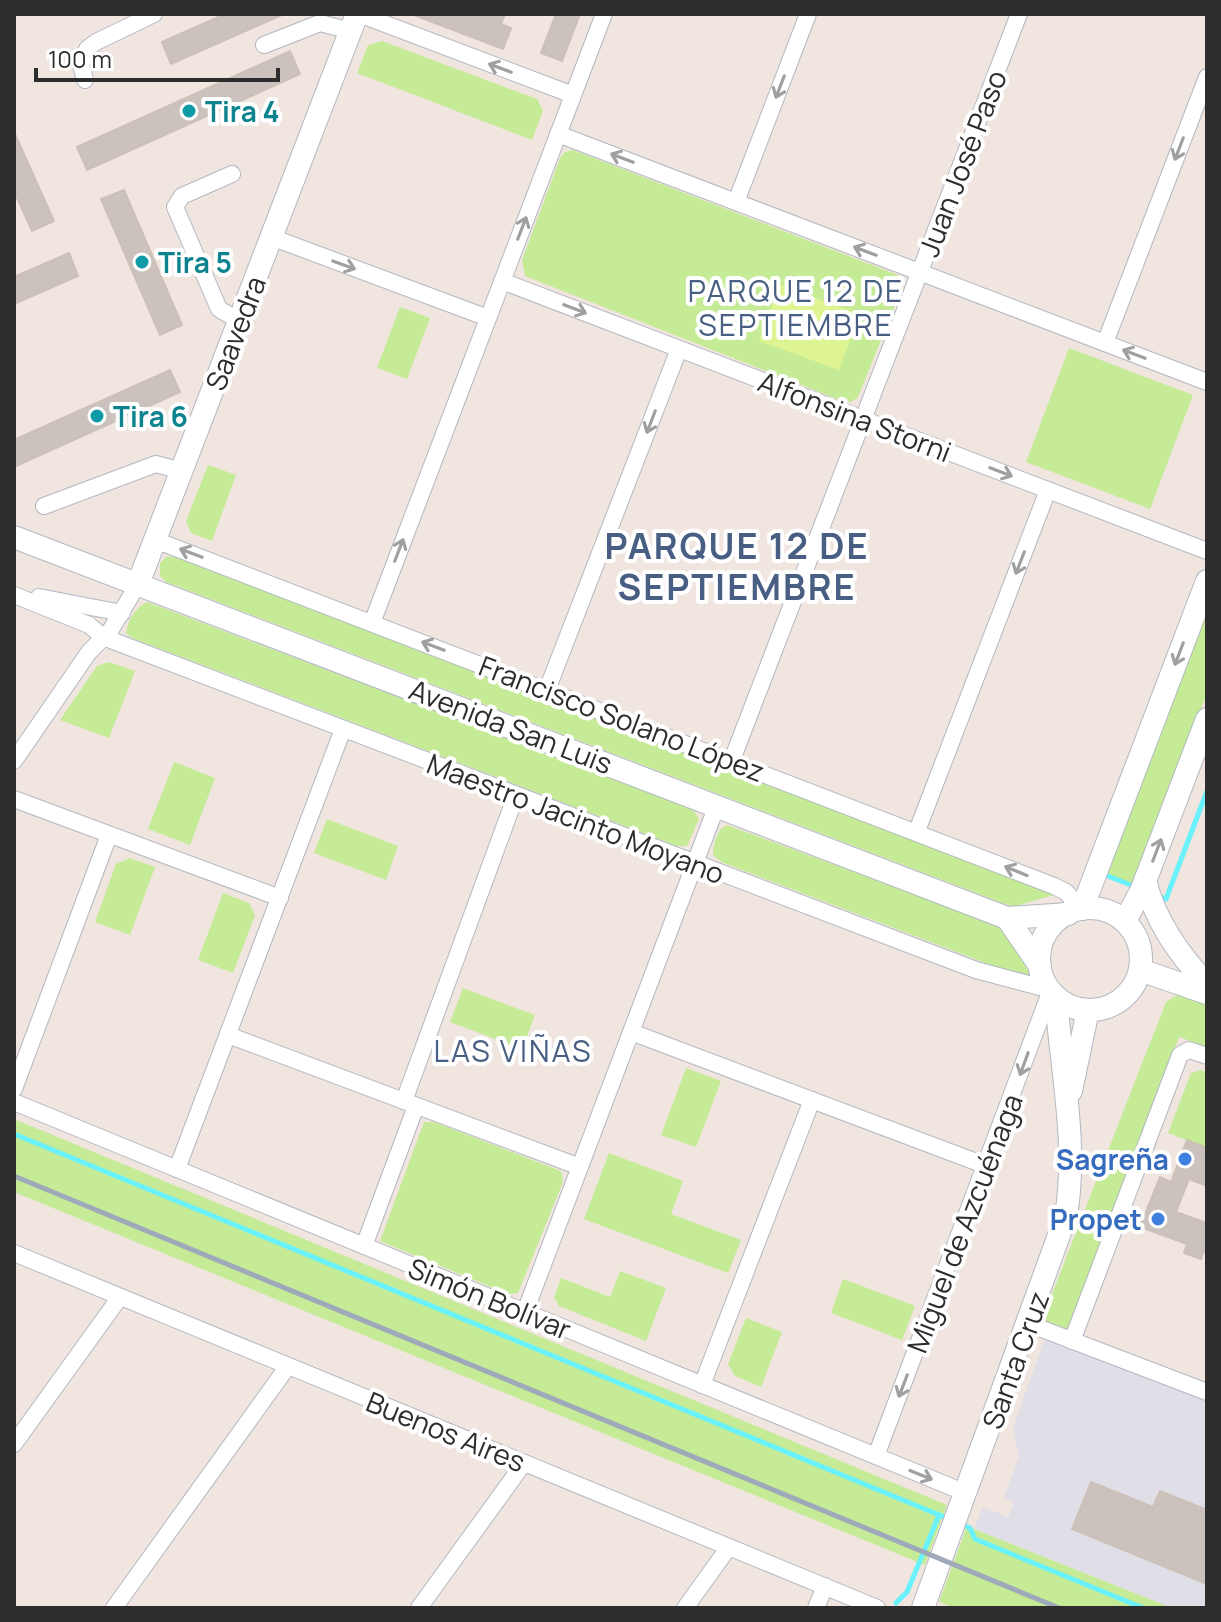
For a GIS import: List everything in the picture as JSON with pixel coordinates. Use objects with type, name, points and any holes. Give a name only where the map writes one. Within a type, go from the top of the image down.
[{"type":"main road","name":"Saavedra","points":[[138,584],[356,20]]},
{"type":"main road","name":"Avenida San Luis","points":[[14,537],[1007,918],[1110,912],[1125,921]]},
{"type":"main road","points":[[1040,966],[1041,948],[1047,931],[1075,912],[1207,581]]},
{"type":"main road","points":[[1007,918],[1040,966],[1054,994],[1071,1006],[1088,1010],[1106,1008],[1121,999],[1134,986],[1140,970],[1141,952],[1136,935],[1125,921],[1145,880],[1207,719]]},
{"type":"main road","points":[[1145,880],[1152,904],[1170,938],[1207,985]]},
{"type":"main road","points":[[1140,970],[1207,993]]},
{"type":"main road","name":"Santa Cruz","points":[[923,1608],[1066,1216],[1070,1193],[1068,1104],[1054,994]]},
{"type":"main road","name":"Santa Cruz","points":[[1068,1104],[1088,1010]]},
{"type":"street","points":[[85,80],[81,65],[91,45],[154,14]]},
{"type":"street","points":[[372,623],[604,14]]},
{"type":"street","points":[[736,202],[808,14]]},
{"type":"street","name":"Juan José Paso","points":[[732,760],[1019,14]]},
{"type":"street","points":[[264,45],[320,23],[356,20],[573,95]]},
{"type":"street","points":[[1105,343],[1207,77]]},
{"type":"street","points":[[558,134],[1207,382]]},
{"type":"street","points":[[232,174],[182,196],[175,207],[219,309],[239,321]]},
{"type":"street","points":[[271,237],[488,318]]},
{"type":"street","name":"Alfonsina Storni","points":[[502,281],[1207,551]]},
{"type":"street","points":[[547,690],[679,349]]},
{"type":"street","points":[[44,506],[156,464],[182,471]]},
{"type":"street","points":[[917,831],[1048,490]]},
{"type":"street","name":"Francisco Solano López","points":[[155,540],[1054,886],[1066,892],[1075,912]]},
{"type":"street","name":"Saavedra","points":[[14,761],[122,613],[138,584]]},
{"type":"street","points":[[14,594],[122,613]]},
{"type":"street","points":[[14,594],[89,625],[103,637]]},
{"type":"street","name":"Maestro Jacinto Moyano","points":[[103,637],[997,978],[1054,994]]},
{"type":"street","points":[[177,1169],[343,729]]},
{"type":"street","points":[[364,1246],[516,795]]},
{"type":"street","points":[[14,799],[280,898]]},
{"type":"street","points":[[525,1312],[717,805]]},
{"type":"street","points":[[14,1089],[109,835]]},
{"type":"street","name":"Miguel de Azcuénaga","points":[[876,1456],[1054,994]]},
{"type":"street","points":[[631,1032],[987,1166]]},
{"type":"street","points":[[228,1035],[580,1167]]},
{"type":"street","points":[[1072,1341],[1179,1059],[1185,1050],[1207,1056]]},
{"type":"street","points":[[702,1385],[812,1100]]},
{"type":"street","name":"Simón Bolívar","points":[[14,1102],[966,1493]]},
{"type":"street","name":"Buenos Aires","points":[[14,1253],[877,1608]]},
{"type":"street","points":[[14,1444],[120,1297]]},
{"type":"street","points":[[1029,1324],[1207,1392]]},
{"type":"street","points":[[114,1608],[288,1366]]},
{"type":"street","points":[[419,1608],[524,1463]]},
{"type":"street","points":[[685,1608],[729,1547]]},
{"type":"street","points":[[816,1608],[825,1586]]},
{"type":"shaded area","points":[[1045,1338],[1207,1401],[1207,1608],[1172,1608],[974,1529],[983,1507],[1008,1517],[1014,1502],[1004,1498],[1019,1456],[1013,1428]]},
{"type":"green space","points":[[382,41],[537,99],[543,111],[532,140],[357,73],[368,45]]},
{"type":"green space","points":[[573,150],[898,275],[900,293],[858,397],[851,402],[842,401],[525,276],[522,260],[560,158],[565,152]]},
{"type":"green space","points":[[780,285],[860,314],[839,370],[759,341]]},
{"type":"green space","points":[[400,307],[430,318],[407,379],[377,368]]},
{"type":"green space","points":[[1069,348],[1193,395],[1150,509],[1026,462]]},
{"type":"green space","points":[[208,465],[236,475],[212,541],[191,533],[186,521]]},
{"type":"green space","points":[[176,556],[1057,894],[1013,907],[166,582],[160,576],[160,563],[166,557]]},
{"type":"green space","points":[[147,602],[692,808],[699,819],[687,846],[677,846],[132,638],[126,633],[128,624],[136,611]]},
{"type":"green space","points":[[1207,609],[1207,693],[1133,886],[1105,875]]},
{"type":"green space","points":[[109,662],[135,671],[109,738],[60,720],[97,666]]},
{"type":"green space","points":[[174,762],[215,778],[190,845],[148,829]]},
{"type":"green space","points":[[327,819],[398,846],[386,880],[314,853]]},
{"type":"green space","points":[[727,825],[1006,928],[1033,981],[721,862],[713,855],[714,846],[718,833]]},
{"type":"green space","points":[[130,858],[155,867],[130,935],[95,922],[116,864]]},
{"type":"green space","points":[[223,893],[249,903],[255,915],[233,973],[198,960]]},
{"type":"green space","points":[[463,988],[535,1015],[522,1049],[450,1022]]},
{"type":"green space","points":[[1178,994],[1207,1005],[1207,1047],[1179,1037],[1062,1345],[1036,1335],[1166,1002]]},
{"type":"green space","points":[[686,1068],[721,1081],[696,1147],[661,1135]]},
{"type":"green space","points":[[1201,1070],[1207,1073],[1207,1148],[1168,1133],[1191,1073]]},
{"type":"green space","points":[[14,1119],[947,1505],[925,1565],[14,1192]]},
{"type":"green space","points":[[424,1122],[434,1122],[561,1171],[563,1182],[518,1293],[508,1294],[380,1241]]},
{"type":"green space","points":[[609,1153],[683,1181],[671,1214],[741,1240],[728,1273],[584,1219]]},
{"type":"green space","points":[[620,1271],[666,1288],[646,1341],[559,1306],[554,1297],[561,1278],[610,1297]]},
{"type":"green space","points":[[843,1279],[915,1306],[902,1340],[831,1313]]},
{"type":"green space","points":[[746,1318],[782,1332],[761,1387],[735,1376],[728,1364]]},
{"type":"green space","points":[[967,1526],[1172,1608],[955,1608],[939,1602]]},
{"type":"building","points":[[225,14],[284,14],[171,64],[162,42]]},
{"type":"building","points":[[505,14],[501,24],[511,28],[503,49],[414,15]]},
{"type":"building","points":[[556,14],[580,14],[562,61],[541,53]]},
{"type":"building","name":"Tira 4","points":[[290,51],[300,74],[87,170],[77,147]]},
{"type":"building","points":[[14,132],[54,221],[32,231],[14,191]]},
{"type":"building","name":"Tira 5","points":[[124,190],[182,325],[160,335],[101,199]]},
{"type":"building","points":[[69,253],[78,276],[14,304],[14,277]]},
{"type":"building","name":"Tira 6","points":[[170,370],[180,392],[14,467],[14,440]]},
{"type":"building","points":[[1187,1140],[1207,1148],[1207,1186],[1189,1179],[1176,1212],[1207,1223],[1207,1243],[1201,1259],[1184,1253],[1187,1244],[1140,1227],[1160,1177],[1171,1182]]},
{"type":"building","points":[[1091,1482],[1153,1507],[1160,1491],[1207,1510],[1207,1584],[1072,1529]]},
{"type":"waterway","points":[[1156,895],[1166,899],[1207,791]]},
{"type":"waterway","points":[[1100,873],[1136,887]]},
{"type":"waterway","points":[[14,1134],[949,1519]]},
{"type":"waterway","points":[[896,1603],[907,1592],[939,1515]]},
{"type":"waterway","points":[[958,1523],[970,1528],[975,1539],[1143,1608]]},
{"type":"railway","points":[[14,1176],[1059,1608]]},
{"type":"place","name":"Tira 4","points":[[189,111]]},
{"type":"place","name":"Tira 5","points":[[142,262]]},
{"type":"place","name":"Tira 6","points":[[97,416]]},
{"type":"place","name":"Sagreña","points":[[1185,1159]]},
{"type":"place","name":"Propet","points":[[1158,1219]]},
{"type":"district","name":"PARQUE 12 DE SEPTIEMBRE","points":[[796,307]]},
{"type":"district","name":"PARQUE 12 DE SEPTIEMBRE","points":[[737,566]]},
{"type":"district","name":"LAS VIÑAS","points":[[513,1050]]}]
